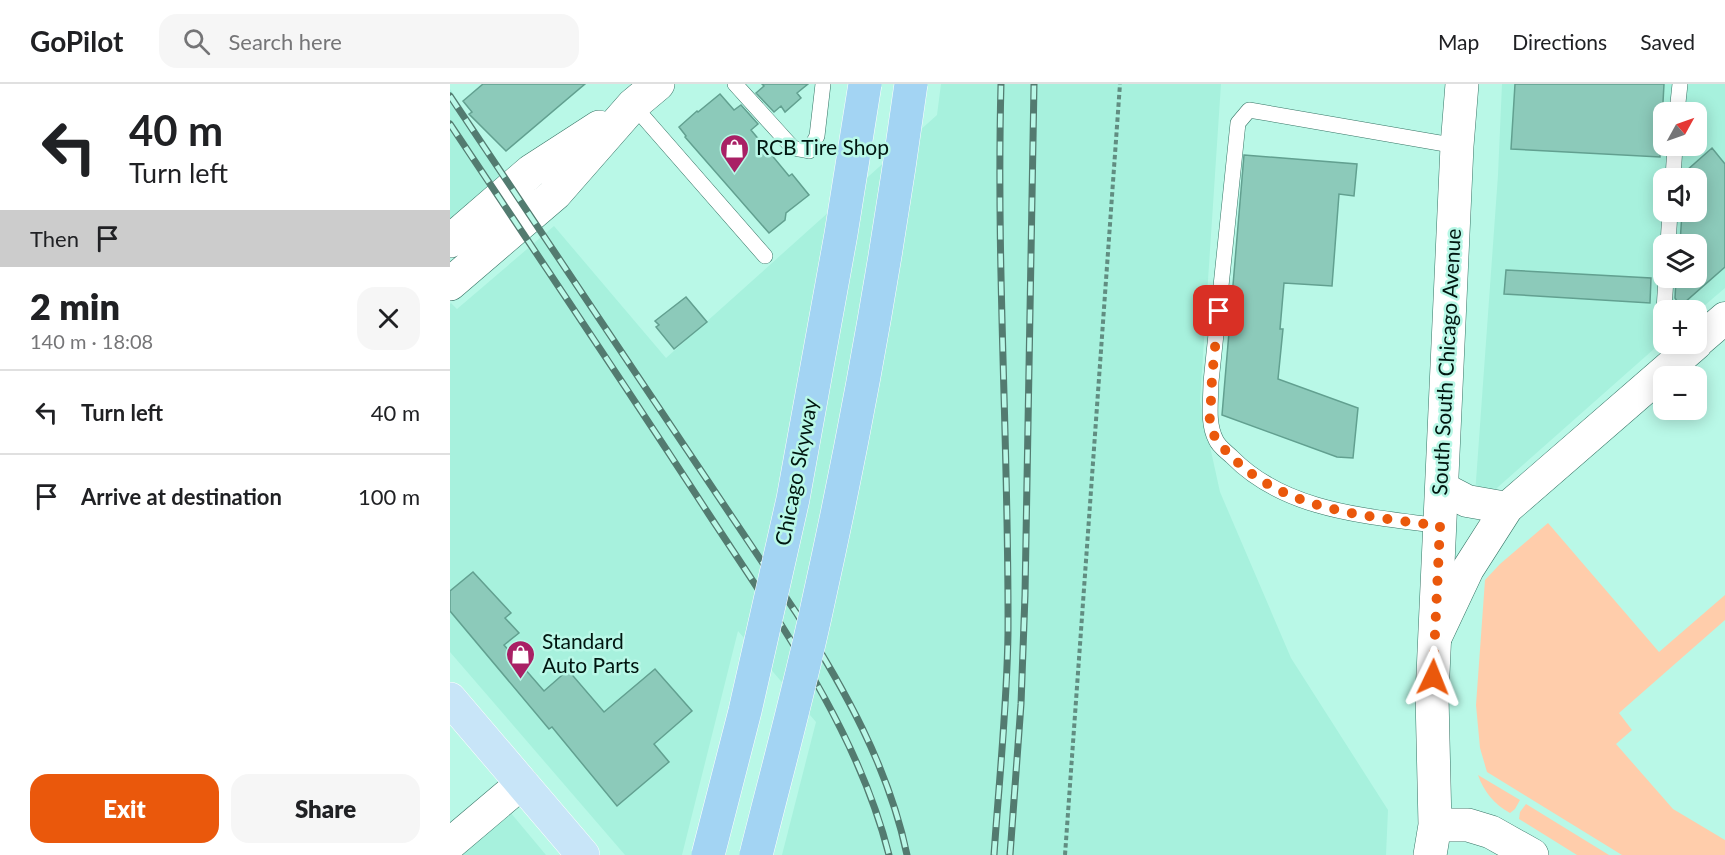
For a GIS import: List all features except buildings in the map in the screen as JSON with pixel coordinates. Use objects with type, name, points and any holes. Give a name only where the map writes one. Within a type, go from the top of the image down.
[{"type":"highway","name":"Chicago Skyway","points":[[708,855],[747,700],[795,488],[841,234],[864,84]]},
{"type":"highway","points":[[756,855],[815,616],[840,498],[888,241],[911,84]]},
{"type":"main road","points":[[450,241],[531,171],[633,105],[658,84]]},
{"type":"main road","name":"South South Chicago Avenue","points":[[1432,840],[1432,696],[1457,146],[1462,84]]},
{"type":"main road","points":[[450,284],[555,194],[633,105]]},
{"type":"main road","points":[[450,699],[583,855]]},
{"type":"main road","points":[[1432,840],[1468,825],[1491,832],[1532,855]]},
{"type":"street","points":[[1707,332],[1725,318]]},
{"type":"street","points":[[1435,639],[1468,568],[1507,508],[1680,354]]},
{"type":"street","points":[[1442,488],[1467,501],[1507,508]]},
{"type":"street","points":[[450,844],[522,783]]},
{"type":"lane","points":[[735,84],[793,148],[809,151],[817,136],[823,84]]},
{"type":"lane","points":[[1678,102],[1680,84]]},
{"type":"lane","points":[[633,105],[765,256]]},
{"type":"lane","points":[[1440,526],[1336,511],[1295,498],[1269,486],[1242,468],[1216,442],[1210,423],[1211,382],[1238,123],[1249,110],[1457,146]]},
{"type":"path","points":[[1065,855],[1120,84]]},
{"type":"shaded area","points":[[941,84],[1221,84],[1200,401],[1220,492],[1291,658],[1388,810],[1386,855],[782,855],[816,722],[738,631],[682,855],[625,855],[450,652],[450,304],[457,309],[554,226],[666,358],[937,115]]},
{"type":"shaded area","points":[[1502,84],[1725,84],[1725,288],[1707,303],[1707,300],[1653,300],[1653,350],[1489,495],[1475,495],[1498,175]]},
{"type":"shaded area","points":[[450,89],[506,173],[450,223]]},
{"type":"shaded area","points":[[1548,523],[1659,652],[1725,595],[1725,620],[1619,713],[1632,730],[1616,744],[1673,809],[1725,840],[1725,855],[1622,855],[1487,772],[1480,748],[1476,705],[1485,580],[1500,564]]},
{"type":"shaded area","points":[[1478,775],[1520,800],[1515,809],[1510,813],[1494,802],[1483,787]]},
{"type":"shaded area","points":[[1526,804],[1609,855],[1577,855],[1519,819],[1520,812]]},
{"type":"shaded area","points":[[510,812],[546,855],[460,855]]},
{"type":"railway","points":[[994,855],[1008,633],[1000,221],[1001,84]]},
{"type":"railway","points":[[1010,855],[1021,704],[1025,595],[1034,84]]},
{"type":"railway","points":[[450,96],[814,642],[848,700],[877,760],[889,791],[907,855]]},
{"type":"railway","points":[[450,124],[788,635],[813,677],[857,763],[875,809],[889,855]]},
{"type":"place","name":"RCB Tire Shop","points":[[735,174]]},
{"type":"place","name":"Standard Auto Parts","points":[[521,680]]},
{"type":"route","points":[[1219,311],[1211,382],[1210,423],[1216,442],[1242,468],[1269,486],[1295,498],[1336,511],[1440,526],[1433,677]]}]
